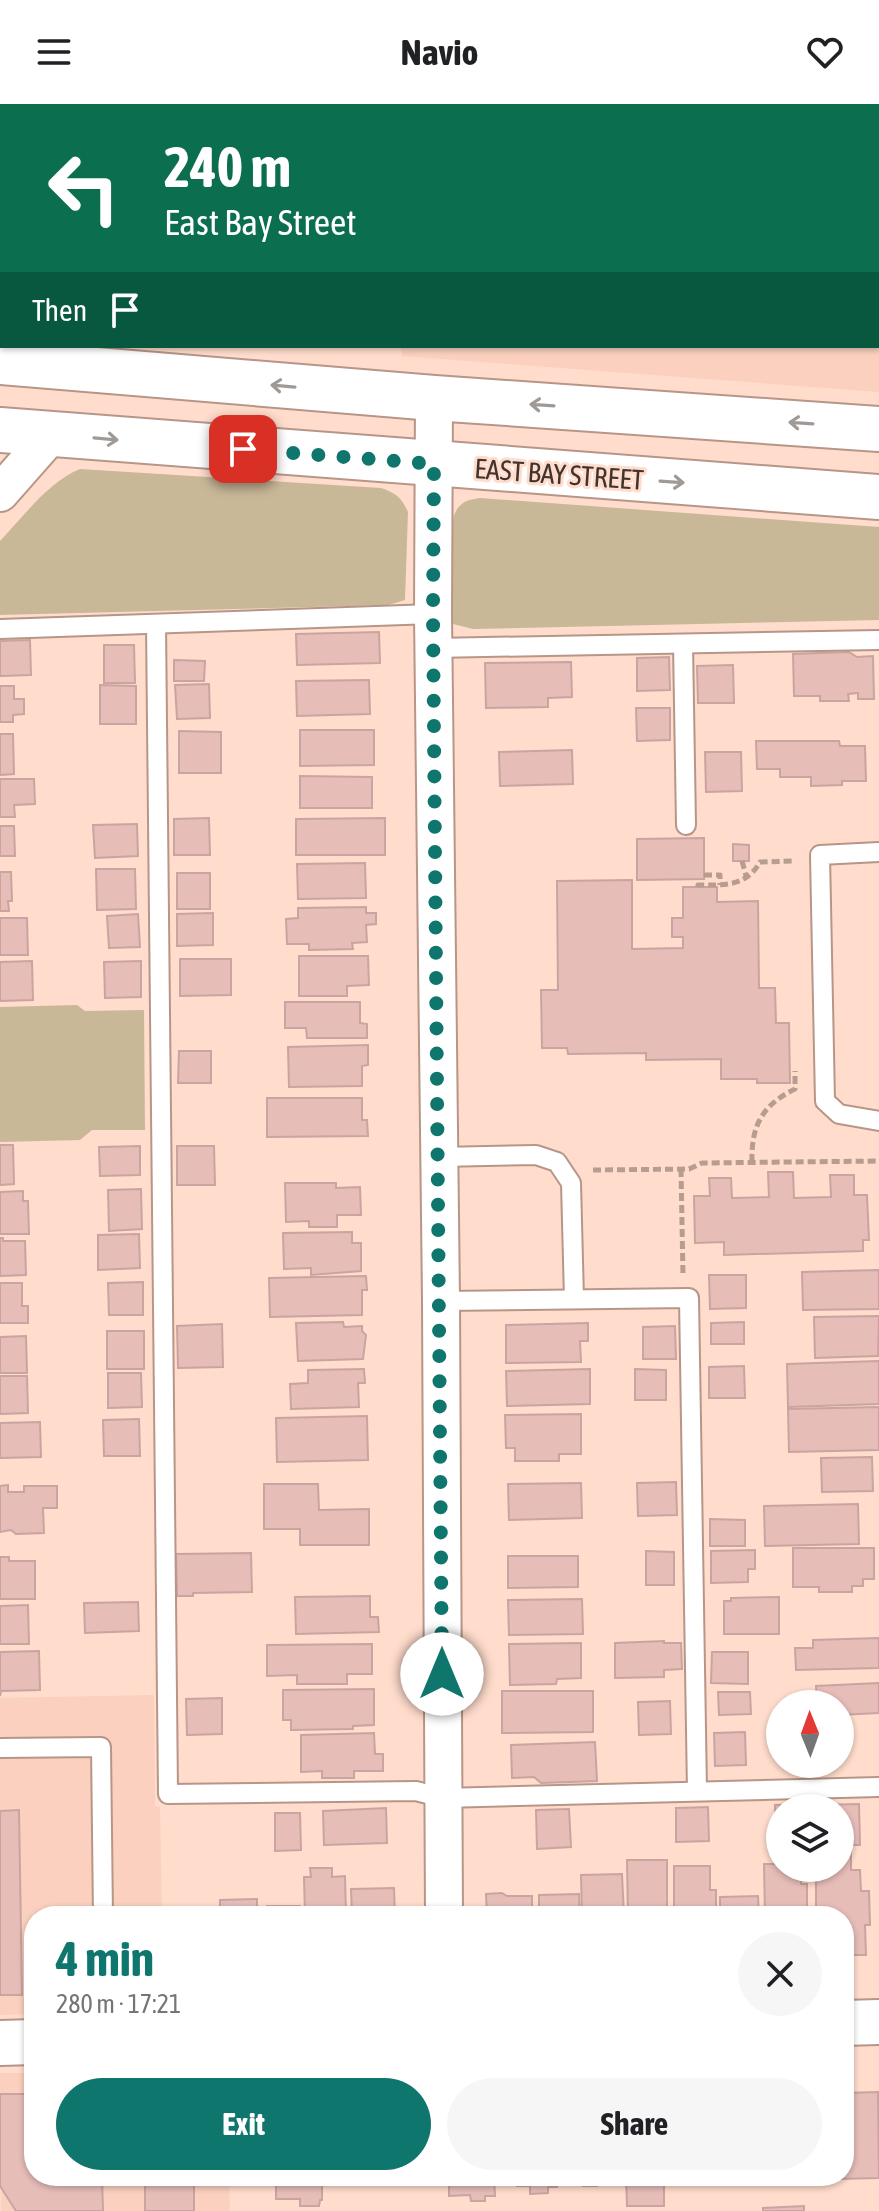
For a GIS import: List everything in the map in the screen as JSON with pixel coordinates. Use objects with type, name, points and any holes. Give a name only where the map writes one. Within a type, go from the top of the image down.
[{"type":"main road","points":[[0,362],[434,398],[879,429]]},
{"type":"main road","points":[[52,434],[58,368]]},
{"type":"main road","name":"EAST BAY STREET","points":[[0,430],[879,497]]},
{"type":"main road","points":[[854,2023],[879,2022]]},
{"type":"main road","points":[[0,2043],[24,2042]]},
{"type":"street","points":[[434,398],[433,631],[444,1906]]},
{"type":"street","points":[[0,493],[52,434]]},
{"type":"lane","points":[[156,624],[168,1794],[416,1791],[443,1798],[879,1787]]},
{"type":"lane","points":[[0,629],[156,624],[433,631],[683,644],[879,640]]},
{"type":"lane","points":[[683,644],[686,825]]},
{"type":"lane","points":[[879,852],[820,855],[825,1101],[839,1114],[879,1121]]},
{"type":"lane","points":[[439,1157],[536,1155],[557,1162],[571,1183],[574,1299]]},
{"type":"lane","points":[[441,1301],[689,1298],[697,1791]]},
{"type":"lane","points":[[0,1748],[101,1747],[103,1906]]},
{"type":"path","points":[[742,861],[747,879]]},
{"type":"path","points":[[698,887],[747,879],[760,862],[794,861],[794,876]]},
{"type":"path","points":[[704,875],[720,875],[720,885]]},
{"type":"path","points":[[752,1162],[754,1128],[778,1096],[795,1089],[796,1064]]},
{"type":"path","points":[[563,1171],[689,1169],[702,1163],[879,1161]]},
{"type":"path","points":[[681,1169],[683,1298]]},
{"type":"shaded area","points":[[401,348],[879,348],[879,392],[402,356]]},
{"type":"shaded area","points":[[80,469],[386,490],[398,497],[408,512],[405,600],[388,605],[0,615],[0,541],[57,482]]},
{"type":"shaded area","points":[[480,498],[879,527],[879,620],[473,629],[453,624],[453,518],[463,503]]},
{"type":"shaded area","points":[[77,1005],[85,1011],[144,1010],[145,1130],[92,1130],[80,1140],[0,1142],[0,1007]]},
{"type":"shaded area","points":[[154,1695],[155,1806],[160,1807],[162,1906],[24,1906],[24,2014],[0,2015],[0,1698]]},
{"type":"shaded area","points":[[0,2073],[24,2073],[24,2186],[229,2186],[230,2211],[1,2211]]},
{"type":"building","points":[[379,632],[380,663],[297,665],[296,634]]},
{"type":"building","points":[[30,640],[31,675],[0,676],[0,641]]},
{"type":"building","points":[[104,645],[134,645],[135,683],[104,683]]},
{"type":"building","points":[[849,652],[857,657],[873,656],[874,699],[858,699],[858,693],[848,694],[849,701],[820,701],[820,696],[794,696],[793,654]]},
{"type":"building","points":[[669,657],[670,690],[637,691],[637,658]]},
{"type":"building","points":[[174,660],[205,661],[204,681],[174,681]]},
{"type":"building","points":[[571,662],[572,697],[548,698],[548,707],[486,708],[485,663]]},
{"type":"building","points":[[733,665],[734,703],[698,703],[697,666]]},
{"type":"building","points":[[369,680],[370,714],[297,716],[296,681]]},
{"type":"building","points":[[209,684],[210,718],[177,719],[175,685]]},
{"type":"building","points":[[100,685],[136,686],[136,724],[100,724]]},
{"type":"building","points":[[0,686],[14,686],[14,699],[24,699],[24,714],[13,715],[13,722],[0,722]]},
{"type":"building","points":[[636,708],[670,708],[670,740],[637,741]]},
{"type":"building","points":[[300,730],[374,730],[374,765],[300,766]]},
{"type":"building","points":[[179,731],[221,732],[221,773],[179,773]]},
{"type":"building","points":[[0,734],[13,734],[14,774],[0,775]]},
{"type":"building","points":[[756,741],[839,741],[840,746],[865,746],[866,781],[811,786],[811,777],[780,777],[780,769],[757,769]]},
{"type":"building","points":[[572,750],[573,784],[500,786],[499,752]]},
{"type":"building","points":[[705,752],[741,752],[742,791],[706,792]]},
{"type":"building","points":[[300,776],[372,777],[372,808],[300,808]]},
{"type":"building","points":[[0,779],[34,779],[35,804],[14,805],[15,817],[0,817]]},
{"type":"building","points":[[209,818],[210,855],[174,855],[174,819]]},
{"type":"building","points":[[385,818],[385,855],[296,855],[296,819]]},
{"type":"building","points":[[137,824],[138,856],[95,858],[93,825]]},
{"type":"building","points":[[0,826],[14,826],[15,856],[0,856]]},
{"type":"building","points":[[704,838],[704,879],[637,880],[637,839]]},
{"type":"building","points":[[733,844],[749,845],[749,861],[733,861]]},
{"type":"building","points":[[365,863],[366,898],[298,899],[297,864]]},
{"type":"building","points":[[96,869],[135,869],[136,909],[97,910]]},
{"type":"building","points":[[0,872],[11,872],[12,901],[8,901],[9,911],[0,911]]},
{"type":"building","points":[[177,873],[210,873],[210,909],[177,909]]},
{"type":"building","points":[[632,880],[632,949],[683,948],[683,937],[672,937],[672,918],[683,918],[683,887],[717,887],[717,902],[758,901],[759,988],[775,988],[776,1023],[789,1023],[790,1083],[721,1079],[721,1059],[646,1060],[646,1053],[568,1054],[567,1048],[542,1048],[541,990],[558,990],[557,881]]},
{"type":"building","points":[[366,907],[366,913],[376,913],[376,924],[366,925],[367,942],[352,943],[353,949],[309,950],[309,944],[287,944],[286,919],[298,918],[298,908]]},
{"type":"building","points":[[213,913],[213,945],[177,946],[177,914]]},
{"type":"building","points":[[138,914],[140,947],[109,948],[107,916]]},
{"type":"building","points":[[0,918],[27,918],[28,955],[0,955]]},
{"type":"building","points":[[299,956],[368,956],[369,985],[347,986],[347,996],[299,996]]},
{"type":"building","points":[[180,959],[231,959],[231,995],[180,996]]},
{"type":"building","points":[[32,961],[33,1000],[0,1001],[0,962]]},
{"type":"building","points":[[141,961],[141,997],[105,998],[104,962]]},
{"type":"building","points":[[285,1002],[360,1002],[360,1023],[367,1024],[367,1038],[307,1038],[306,1028],[285,1028]]},
{"type":"building","points":[[368,1045],[368,1065],[362,1066],[362,1086],[289,1087],[288,1047]]},
{"type":"building","points":[[179,1051],[211,1051],[211,1083],[178,1083]]},
{"type":"building","points":[[267,1098],[362,1098],[362,1120],[367,1120],[368,1136],[267,1137]]},
{"type":"building","points":[[0,1145],[13,1145],[14,1184],[0,1185]]},
{"type":"building","points":[[140,1146],[140,1175],[100,1176],[99,1147]]},
{"type":"building","points":[[177,1146],[214,1146],[215,1185],[177,1185]]},
{"type":"building","points":[[768,1172],[793,1172],[794,1198],[831,1197],[830,1175],[854,1175],[854,1195],[867,1195],[869,1240],[863,1240],[863,1251],[724,1255],[724,1242],[695,1243],[694,1196],[710,1196],[709,1178],[731,1178],[732,1198],[769,1197]]},
{"type":"building","points":[[285,1183],[336,1183],[336,1188],[360,1187],[361,1215],[337,1215],[337,1227],[309,1227],[309,1221],[286,1222]]},
{"type":"building","points":[[141,1189],[142,1229],[109,1231],[108,1190]]},
{"type":"building","points":[[23,1191],[23,1201],[28,1201],[29,1234],[0,1234],[0,1192]]},
{"type":"building","points":[[352,1232],[352,1243],[361,1243],[361,1271],[311,1275],[311,1268],[284,1269],[283,1233]]},
{"type":"building","points":[[139,1234],[140,1268],[98,1270],[98,1235]]},
{"type":"building","points":[[0,1238],[3,1241],[25,1241],[26,1275],[0,1276]]},
{"type":"building","points":[[879,1270],[879,1309],[803,1310],[802,1272]]},
{"type":"building","points":[[709,1275],[746,1275],[746,1308],[710,1309]]},
{"type":"building","points":[[366,1276],[367,1290],[362,1290],[362,1315],[270,1317],[269,1278]]},
{"type":"building","points":[[143,1282],[143,1315],[109,1315],[108,1283]]},
{"type":"building","points":[[0,1283],[22,1283],[22,1306],[28,1306],[28,1323],[0,1323]]},
{"type":"building","points":[[879,1316],[878,1356],[815,1358],[814,1317]]},
{"type":"building","points":[[343,1322],[344,1327],[362,1326],[366,1335],[363,1359],[298,1361],[296,1323]]},
{"type":"building","points":[[744,1322],[744,1344],[711,1344],[711,1323]]},
{"type":"building","points":[[588,1323],[588,1341],[580,1341],[581,1362],[506,1363],[506,1325]]},
{"type":"building","points":[[222,1324],[223,1367],[178,1368],[177,1326]]},
{"type":"building","points":[[675,1326],[676,1359],[643,1359],[643,1327]]},
{"type":"building","points":[[107,1331],[144,1331],[144,1369],[107,1369]]},
{"type":"building","points":[[26,1336],[27,1373],[0,1373],[0,1337]]},
{"type":"building","points":[[879,1361],[879,1404],[788,1407],[787,1364]]},
{"type":"building","points":[[744,1366],[745,1398],[709,1398],[709,1367]]},
{"type":"building","points":[[364,1369],[365,1383],[358,1383],[359,1407],[291,1409],[290,1384],[308,1383],[308,1370]]},
{"type":"building","points":[[590,1369],[590,1404],[507,1406],[506,1371]]},
{"type":"building","points":[[635,1369],[666,1370],[666,1400],[635,1400]]},
{"type":"building","points":[[108,1373],[141,1373],[142,1407],[108,1408]]},
{"type":"building","points":[[0,1376],[27,1376],[28,1413],[0,1414]]},
{"type":"building","points":[[879,1407],[879,1450],[789,1452],[788,1409]]},
{"type":"building","points":[[581,1414],[581,1454],[559,1454],[559,1461],[515,1461],[515,1448],[506,1448],[505,1415]]},
{"type":"building","points":[[367,1416],[368,1460],[277,1462],[276,1418]]},
{"type":"building","points":[[139,1419],[140,1456],[104,1456],[103,1420]]},
{"type":"building","points":[[40,1422],[41,1457],[0,1458],[0,1423]]},
{"type":"building","points":[[872,1457],[873,1491],[822,1492],[821,1458]]},
{"type":"building","points":[[676,1482],[677,1515],[638,1516],[637,1483]]},
{"type":"building","points":[[581,1483],[582,1518],[509,1520],[508,1484]]},
{"type":"building","points":[[264,1484],[318,1484],[319,1510],[369,1509],[369,1545],[300,1545],[300,1529],[264,1529]]},
{"type":"building","points":[[8,1485],[8,1492],[24,1492],[24,1486],[57,1486],[57,1508],[43,1508],[44,1533],[0,1532],[0,1486]]},
{"type":"building","points":[[858,1504],[859,1544],[765,1546],[764,1506]]},
{"type":"building","points":[[710,1519],[745,1520],[745,1546],[710,1546]]},
{"type":"building","points":[[793,1548],[874,1548],[874,1579],[863,1579],[863,1586],[852,1586],[852,1592],[819,1592],[819,1587],[793,1587]]},
{"type":"building","points":[[755,1550],[755,1569],[748,1569],[748,1582],[711,1583],[711,1551]]},
{"type":"building","points":[[646,1551],[674,1552],[674,1585],[646,1585]]},
{"type":"building","points":[[251,1553],[252,1592],[177,1596],[176,1554]]},
{"type":"building","points":[[508,1556],[578,1556],[578,1587],[508,1588]]},
{"type":"building","points":[[0,1557],[9,1557],[9,1561],[35,1561],[35,1599],[0,1599]]},
{"type":"building","points":[[370,1596],[370,1617],[378,1617],[379,1632],[296,1634],[295,1597]]},
{"type":"building","points":[[779,1597],[779,1634],[724,1634],[724,1601],[731,1601],[731,1598]]},
{"type":"building","points":[[582,1599],[583,1634],[509,1635],[508,1600]]},
{"type":"building","points":[[138,1602],[139,1631],[85,1633],[84,1603]]},
{"type":"building","points":[[28,1605],[29,1644],[0,1644],[0,1606]]},
{"type":"building","points":[[879,1638],[879,1668],[796,1670],[795,1648],[813,1648],[813,1640]]},
{"type":"building","points":[[581,1643],[581,1678],[557,1679],[556,1684],[510,1685],[509,1644]]},
{"type":"building","points":[[615,1643],[681,1643],[682,1669],[664,1670],[664,1677],[615,1678]]},
{"type":"building","points":[[372,1644],[372,1674],[347,1674],[347,1684],[297,1684],[297,1675],[267,1676],[267,1645]]},
{"type":"building","points":[[39,1651],[40,1690],[1,1691],[0,1696],[0,1652]]},
{"type":"building","points":[[712,1652],[748,1652],[748,1684],[711,1683]]},
{"type":"building","points":[[879,1683],[879,1713],[854,1714],[854,1690],[816,1690],[816,1686]]},
{"type":"building","points":[[374,1689],[374,1725],[353,1726],[353,1729],[291,1730],[291,1720],[283,1720],[283,1690]]},
{"type":"building","points":[[502,1691],[593,1691],[593,1732],[502,1733]]},
{"type":"building","points":[[718,1692],[750,1692],[751,1714],[719,1715]]},
{"type":"building","points":[[222,1698],[222,1734],[187,1735],[186,1699]]},
{"type":"building","points":[[670,1701],[671,1734],[639,1735],[638,1702]]},
{"type":"building","points":[[745,1732],[746,1765],[715,1766],[714,1733]]},
{"type":"building","points":[[374,1733],[375,1754],[383,1754],[383,1771],[354,1771],[354,1778],[322,1778],[322,1771],[301,1772],[301,1735]]},
{"type":"building","points":[[595,1742],[597,1781],[541,1783],[534,1777],[512,1778],[511,1745]]},
{"type":"building","points":[[854,1804],[859,1804],[860,1845],[854,1845]]},
{"type":"building","points":[[708,1807],[709,1841],[676,1842],[676,1808]]},
{"type":"building","points":[[386,1808],[387,1843],[324,1845],[323,1811]]},
{"type":"building","points":[[569,1809],[571,1847],[537,1849],[536,1810]]},
{"type":"building","points":[[19,1810],[22,1995],[0,1995],[0,1811]]},
{"type":"building","points":[[275,1813],[300,1813],[301,1850],[275,1851]]},
{"type":"building","points":[[627,1860],[667,1860],[667,1906],[628,1906]]},
{"type":"building","points":[[764,1864],[766,1882],[807,1884],[807,1906],[765,1906]]},
{"type":"building","points":[[674,1866],[710,1866],[710,1890],[716,1890],[716,1906],[674,1906]]},
{"type":"building","points":[[310,1868],[332,1868],[332,1877],[345,1876],[346,1906],[305,1906],[304,1877],[311,1877]]},
{"type":"building","points":[[854,1870],[860,1870],[861,1891],[869,1891],[870,1925],[865,1925],[866,1955],[854,1955],[854,1906],[816,1906],[816,1882],[854,1882]]},
{"type":"building","points":[[622,1874],[624,1906],[582,1906],[581,1875]]},
{"type":"building","points":[[394,1888],[395,1906],[352,1906],[351,1889]]},
{"type":"building","points":[[486,1894],[532,1896],[532,1906],[487,1906]]},
{"type":"building","points":[[579,1894],[580,1906],[539,1906],[539,1895]]},
{"type":"building","points":[[758,1896],[758,1906],[720,1906],[720,1897]]},
{"type":"building","points":[[257,1899],[257,1906],[220,1906],[220,1900]]},
{"type":"building","points":[[878,2092],[879,2178],[854,2179],[854,2093]]},
{"type":"building","points":[[0,2094],[24,2094],[24,2186],[102,2186],[103,2211],[16,2211],[0,2186]]},
{"type":"building","points":[[145,2186],[194,2186],[194,2211],[145,2211]]},
{"type":"building","points":[[276,2186],[322,2186],[319,2206],[300,2206],[300,2199],[276,2199]]},
{"type":"building","points":[[449,2186],[494,2186],[495,2196],[485,2196],[485,2201],[471,2201],[470,2195],[449,2196]]},
{"type":"building","points":[[530,2186],[557,2186],[548,2187],[548,2193],[530,2194]]},
{"type":"building","points":[[626,2186],[664,2186],[664,2206],[627,2206]]},
{"type":"building","points":[[804,2206],[804,2211],[763,2211],[763,2208]]},
{"type":"route","points":[[243,449],[434,464],[442,1674]]}]
